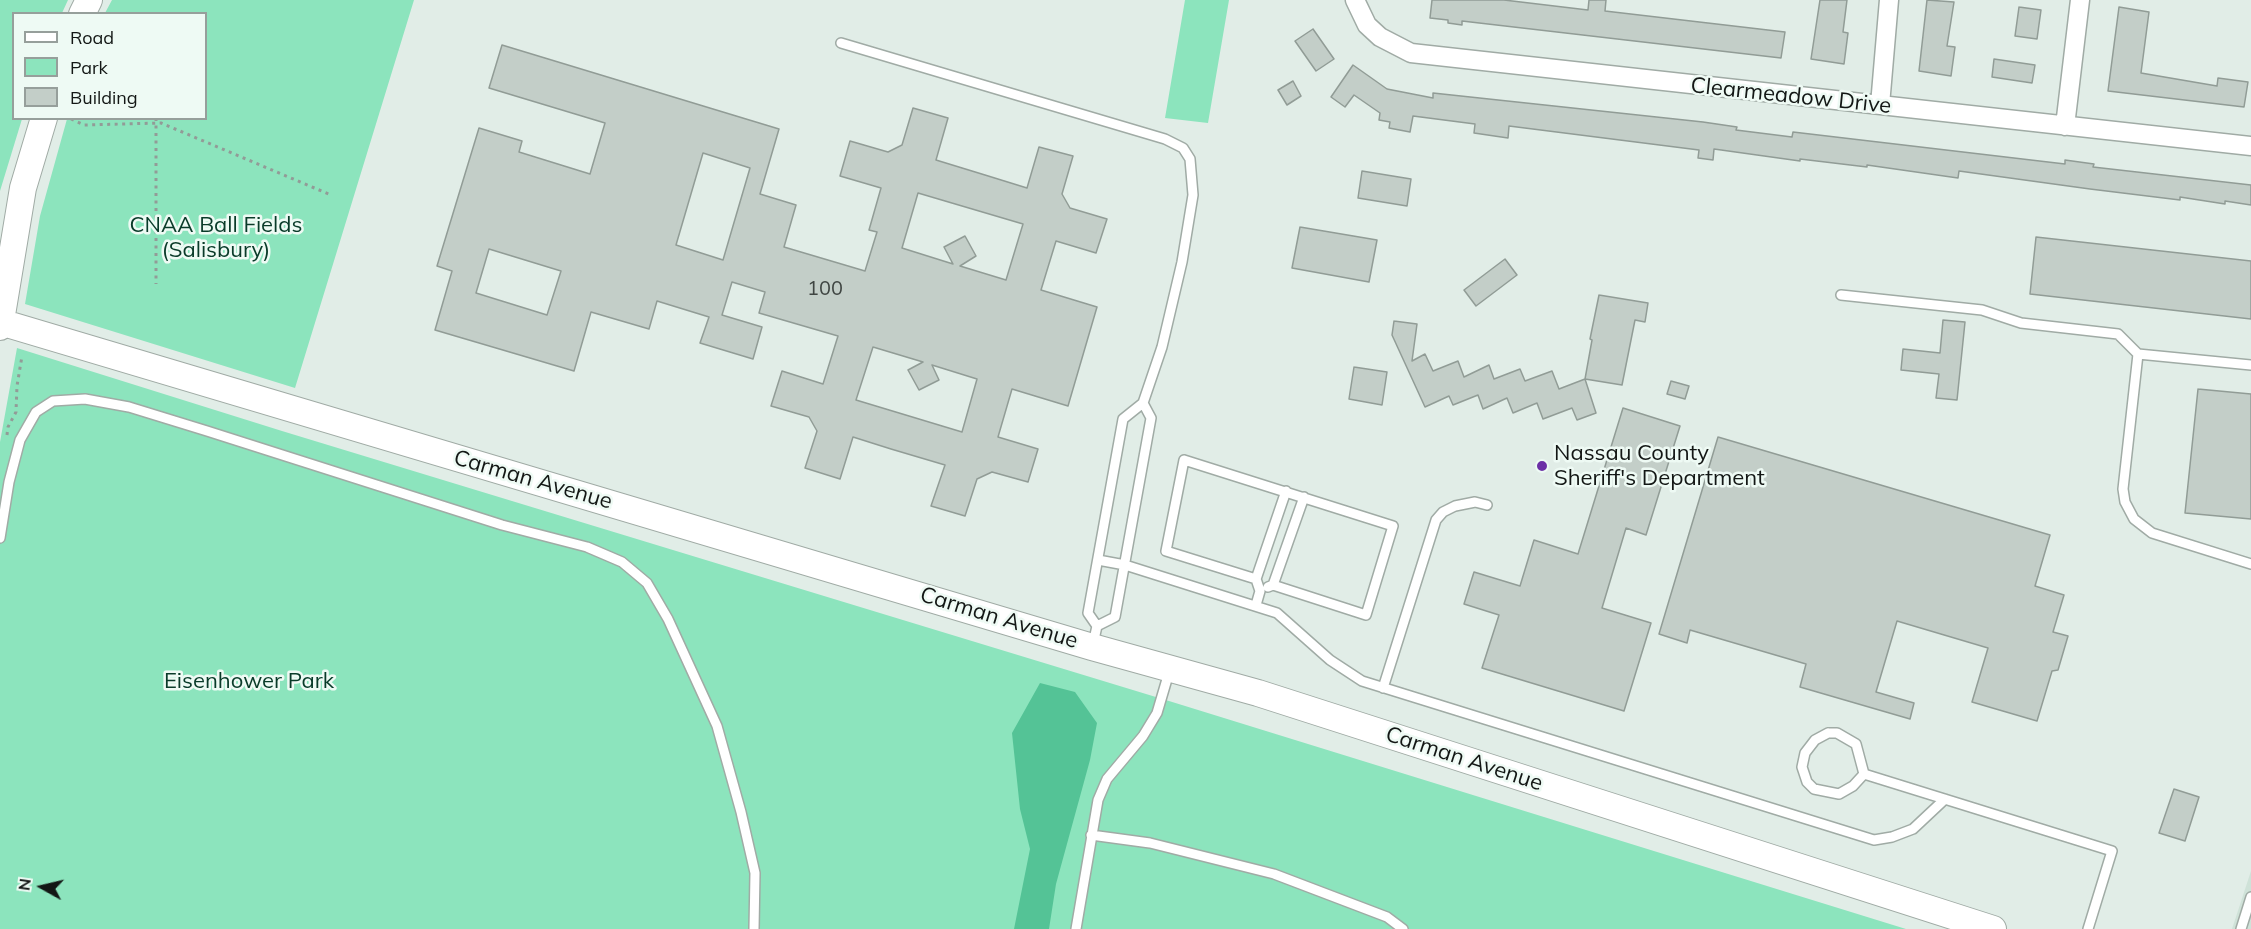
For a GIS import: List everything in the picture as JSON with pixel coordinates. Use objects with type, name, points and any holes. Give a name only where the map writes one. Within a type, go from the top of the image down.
[{"type":"main road","points":[[0,324],[23,188],[43,120]]},
{"type":"main road","name":"Carman Avenue","points":[[0,324],[1095,636],[1171,668],[1258,693],[1993,929]]},
{"type":"street","name":"Clearmeadow Drive","points":[[1355,0],[1367,25],[1380,37],[1411,53],[1457,60],[2251,146]]},
{"type":"street","points":[[1880,105],[1889,0]]},
{"type":"street","points":[[2065,126],[2080,0]]},
{"type":"lane","points":[[842,43],[1165,139],[1184,148],[1190,159],[1193,195],[1182,262],[1162,347],[1143,403],[1123,419],[1088,613],[1095,636],[1115,617],[1151,418],[1143,403]]},
{"type":"lane","points":[[1841,295],[1982,310],[2021,322],[2118,334],[2138,354],[2251,365]]},
{"type":"lane","points":[[2138,354],[2123,489],[2125,502],[2134,519],[2152,533],[2251,564]]},
{"type":"lane","points":[[0,538],[9,482],[20,440],[36,412],[52,401],[85,399],[129,407],[207,430],[502,525],[587,547],[622,562],[647,583],[668,620],[717,726],[755,873],[754,929]]},
{"type":"lane","points":[[1256,579],[1166,551],[1184,460],[1393,526],[1366,615],[1273,585],[1260,591]]},
{"type":"lane","points":[[1256,605],[1260,591],[1256,579],[1286,491]]},
{"type":"lane","points":[[1273,585],[1304,497]]},
{"type":"lane","points":[[1383,688],[1436,520],[1443,512],[1455,506],[1475,502],[1487,505]]},
{"type":"lane","points":[[1098,560],[1125,565],[1277,613],[1330,660],[1362,681],[1874,840],[1892,837],[1913,829],[1945,799]]},
{"type":"lane","points":[[1076,929],[1098,800],[1107,779],[1143,736],[1157,713],[1171,668]]},
{"type":"lane","points":[[1828,733],[1837,733],[1856,744],[1864,774],[1853,786],[1839,794],[1815,789],[1807,782],[1802,767],[1805,753],[1815,740],[1828,733]]},
{"type":"lane","points":[[1864,774],[2112,851],[2088,929]]},
{"type":"lane","points":[[1091,835],[1150,843],[1274,873],[1387,917],[1403,929]]},
{"type":"lane","points":[[2241,929],[2251,897]]},
{"type":"path","points":[[73,120],[84,125],[156,121],[331,195]]},
{"type":"path","points":[[156,121],[156,284]]},
{"type":"path","points":[[7,437],[8,427],[16,412],[22,356]]},
{"type":"shaded area","points":[[2251,871],[2251,929],[2232,929]]},
{"type":"green space","points":[[0,0],[68,0],[62,12],[12,12],[12,120],[22,120],[0,191]]},
{"type":"green space","name":"CNAA Ball Fields (Salisbury)","points":[[112,0],[414,0],[295,388],[25,304],[40,216],[67,120],[207,120],[207,12],[106,12]]},
{"type":"green space","points":[[1185,0],[1229,0],[1208,123],[1165,118]]},
{"type":"green space","name":"Eisenhower Park","points":[[17,348],[1906,929],[0,929],[0,442]]},
{"type":"green space","points":[[1040,683],[1075,692],[1097,723],[1090,760],[1056,884],[1049,929],[1014,929],[1030,849],[1020,809],[1012,733]]},
{"type":"building","points":[[1432,0],[1504,0],[1588,10],[1589,0],[1606,0],[1605,11],[1785,32],[1781,58],[1462,21],[1462,25],[1448,23],[1448,20],[1430,18]]},
{"type":"building","points":[[1820,0],[1847,0],[1843,32],[1848,33],[1844,64],[1811,59]]},
{"type":"building","points":[[1927,0],[1954,2],[1947,46],[1955,47],[1951,76],[1919,71]]},
{"type":"building","points":[[2019,7],[2041,10],[2037,39],[2015,36]]},
{"type":"building","points":[[2119,7],[2149,12],[2141,73],[2217,86],[2218,78],[2248,82],[2244,107],[2108,91]]},
{"type":"building","points":[[1313,29],[1334,59],[1316,71],[1295,41]]},
{"type":"building","points":[[502,45],[779,129],[760,194],[796,205],[784,247],[865,271],[877,232],[869,230],[881,188],[840,176],[850,141],[888,152],[902,145],[913,108],[948,118],[936,160],[1027,188],[1039,147],[1073,156],[1062,194],[1070,208],[1107,219],[1096,253],[1056,241],[1041,290],[1097,307],[1068,406],[1012,389],[998,437],[1038,449],[1028,482],[992,472],[977,479],[965,516],[931,506],[945,465],[853,437],[840,479],[805,468],[817,431],[809,417],[771,406],[782,371],[823,384],[838,336],[759,313],[765,292],[732,282],[722,315],[762,327],[753,359],[700,343],[709,317],[657,301],[649,329],[591,312],[574,371],[435,330],[452,271],[437,266],[479,128],[522,141],[519,152],[590,174],[605,123],[489,88]],"holes":[[[703,153],[750,168],[723,260],[676,245]],[[918,193],[1023,224],[1006,280],[960,266],[976,256],[965,236],[944,247],[953,264],[902,248]],[[489,249],[561,271],[547,315],[476,293]],[[873,347],[923,362],[908,370],[919,390],[939,380],[932,365],[977,379],[962,432],[856,400]]]},
{"type":"building","points":[[1994,59],[2035,65],[2032,83],[1992,77]]},
{"type":"building","points":[[1353,65],[1387,89],[1433,98],[1433,93],[1703,122],[1737,127],[1736,130],[1792,137],[1793,132],[2065,164],[2065,160],[2094,164],[2093,167],[2251,185],[2251,205],[2225,201],[2225,204],[2180,197],[2180,200],[1959,171],[1958,178],[1867,165],[1867,167],[1800,159],[1800,161],[1714,149],[1713,160],[1698,158],[1699,150],[1509,126],[1508,138],[1474,133],[1475,124],[1413,116],[1410,132],[1389,128],[1390,122],[1379,120],[1380,113],[1354,95],[1345,107],[1331,97]]},
{"type":"building","points":[[1293,81],[1301,96],[1287,105],[1278,90]]},
{"type":"building","points":[[1362,171],[1411,179],[1407,206],[1358,198]]},
{"type":"building","points":[[1300,227],[1377,240],[1369,282],[1292,268]]},
{"type":"building","points":[[2036,237],[2251,261],[2251,319],[2030,294]]},
{"type":"building","points":[[1505,259],[1517,275],[1476,306],[1464,290]]},
{"type":"building","points":[[1599,295],[1648,303],[1645,322],[1635,320],[1622,385],[1585,379]]},
{"type":"building","points":[[1943,320],[1965,322],[1957,400],[1936,398],[1939,374],[1901,370],[1903,349],[1940,353]]},
{"type":"building","points":[[1394,321],[1417,324],[1412,361],[1425,354],[1433,371],[1458,361],[1464,377],[1489,365],[1494,379],[1520,369],[1525,381],[1552,371],[1559,389],[1585,379],[1596,413],[1577,420],[1572,408],[1543,419],[1537,403],[1513,413],[1507,398],[1483,409],[1478,395],[1453,405],[1449,396],[1425,407],[1392,335]]},
{"type":"building","points":[[1354,367],[1387,372],[1382,405],[1349,399]]},
{"type":"building","points":[[1671,381],[1689,386],[1685,399],[1667,394]]},
{"type":"building","points":[[2198,389],[2251,394],[2251,519],[2185,513]]},
{"type":"building","points":[[1623,408],[1680,426],[1646,535],[1626,528],[1602,608],[1651,623],[1624,711],[1482,668],[1499,615],[1464,604],[1474,572],[1520,586],[1534,540],[1578,554]]},
{"type":"building","points":[[1718,437],[2050,535],[2035,586],[2064,595],[2053,632],[2068,636],[2058,670],[2052,671],[2037,721],[1972,702],[1988,648],[1897,621],[1876,692],[1914,703],[1910,719],[1800,687],[1806,664],[1690,630],[1687,643],[1659,634]]},
{"type":"building","points":[[2174,789],[2199,797],[2185,841],[2159,833]]},
{"type":"place","name":"Nassau County Sheriff's Department","points":[[1542,466]]}]
